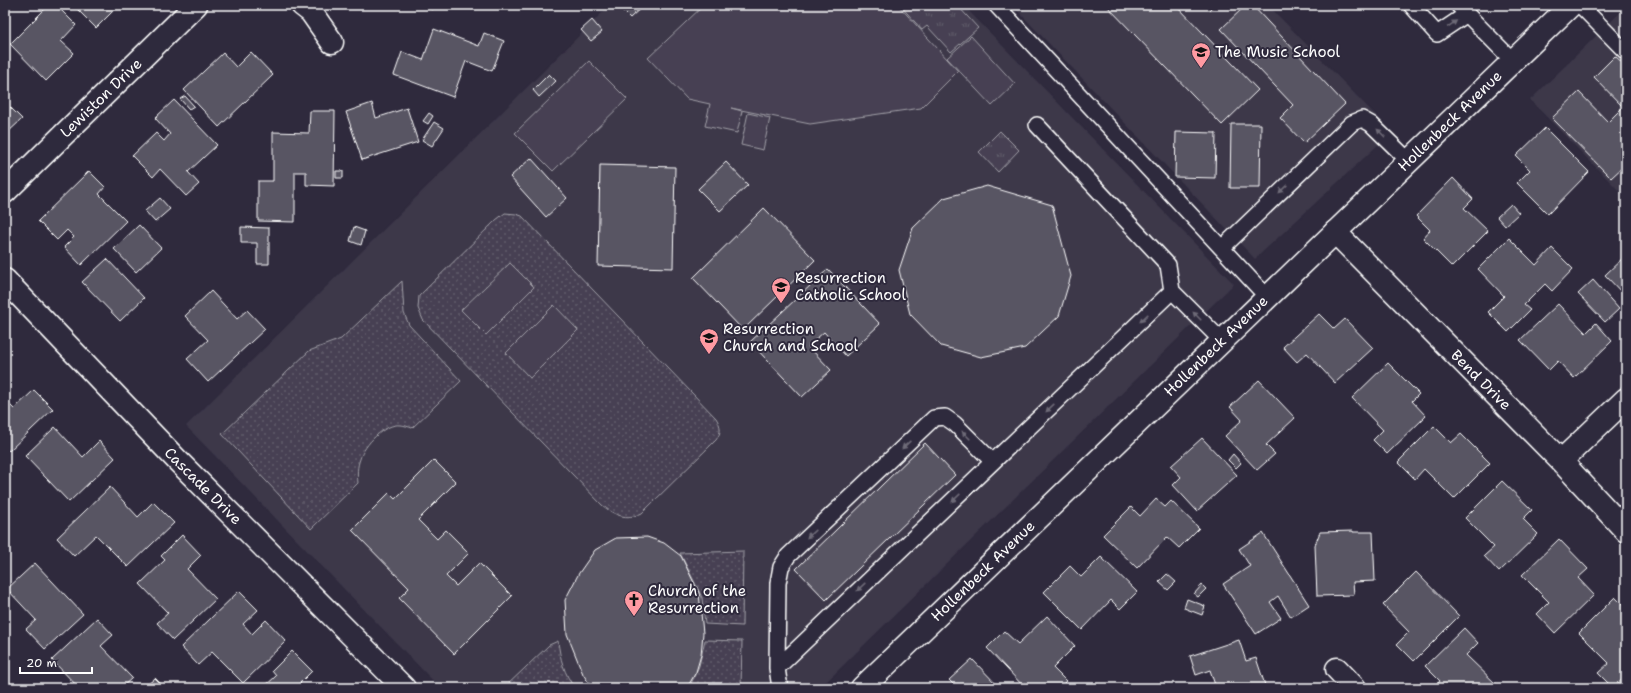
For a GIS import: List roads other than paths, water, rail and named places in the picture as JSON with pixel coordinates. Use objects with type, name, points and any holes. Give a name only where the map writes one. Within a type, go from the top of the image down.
[{"type":"street","name":"Lewiston Drive","points":[[5,192],[196,5]]},
{"type":"street","points":[[302,5],[311,12],[332,42]]},
{"type":"street","name":"Hollenbeck Avenue","points":[[862,688],[1571,5]]},
{"type":"street","name":"Bend Drive","points":[[1335,232],[1561,461],[1626,531]]},
{"type":"street","name":"Cascade Drive","points":[[5,280],[178,461],[404,688]]},
{"type":"street","points":[[1561,461],[1626,399]]},
{"type":"street","points":[[1337,668],[1356,688]]},
{"type":"lane","points":[[996,5],[1267,297]]},
{"type":"lane","points":[[1410,5],[1438,34],[1463,9],[1512,61]]},
{"type":"lane","points":[[1580,5],[1626,52]]},
{"type":"lane","points":[[1222,248],[1352,123],[1362,119],[1371,124],[1409,161]]},
{"type":"lane","points":[[1037,125],[1168,266],[1172,292],[1222,341]]},
{"type":"lane","points":[[777,668],[1172,292]]},
{"type":"lane","points":[[780,688],[777,668],[778,583],[781,567],[788,556],[934,418],[945,417],[955,424],[993,462]]},
{"type":"place","name":"The Music School","points":[[1201,69]]},
{"type":"place","name":"Resurrection Catholic School","points":[[781,304]]},
{"type":"place","name":"Resurrection Church and School","points":[[709,355]]},
{"type":"place","name":"Church of the Resurrection","points":[[634,617]]}]
